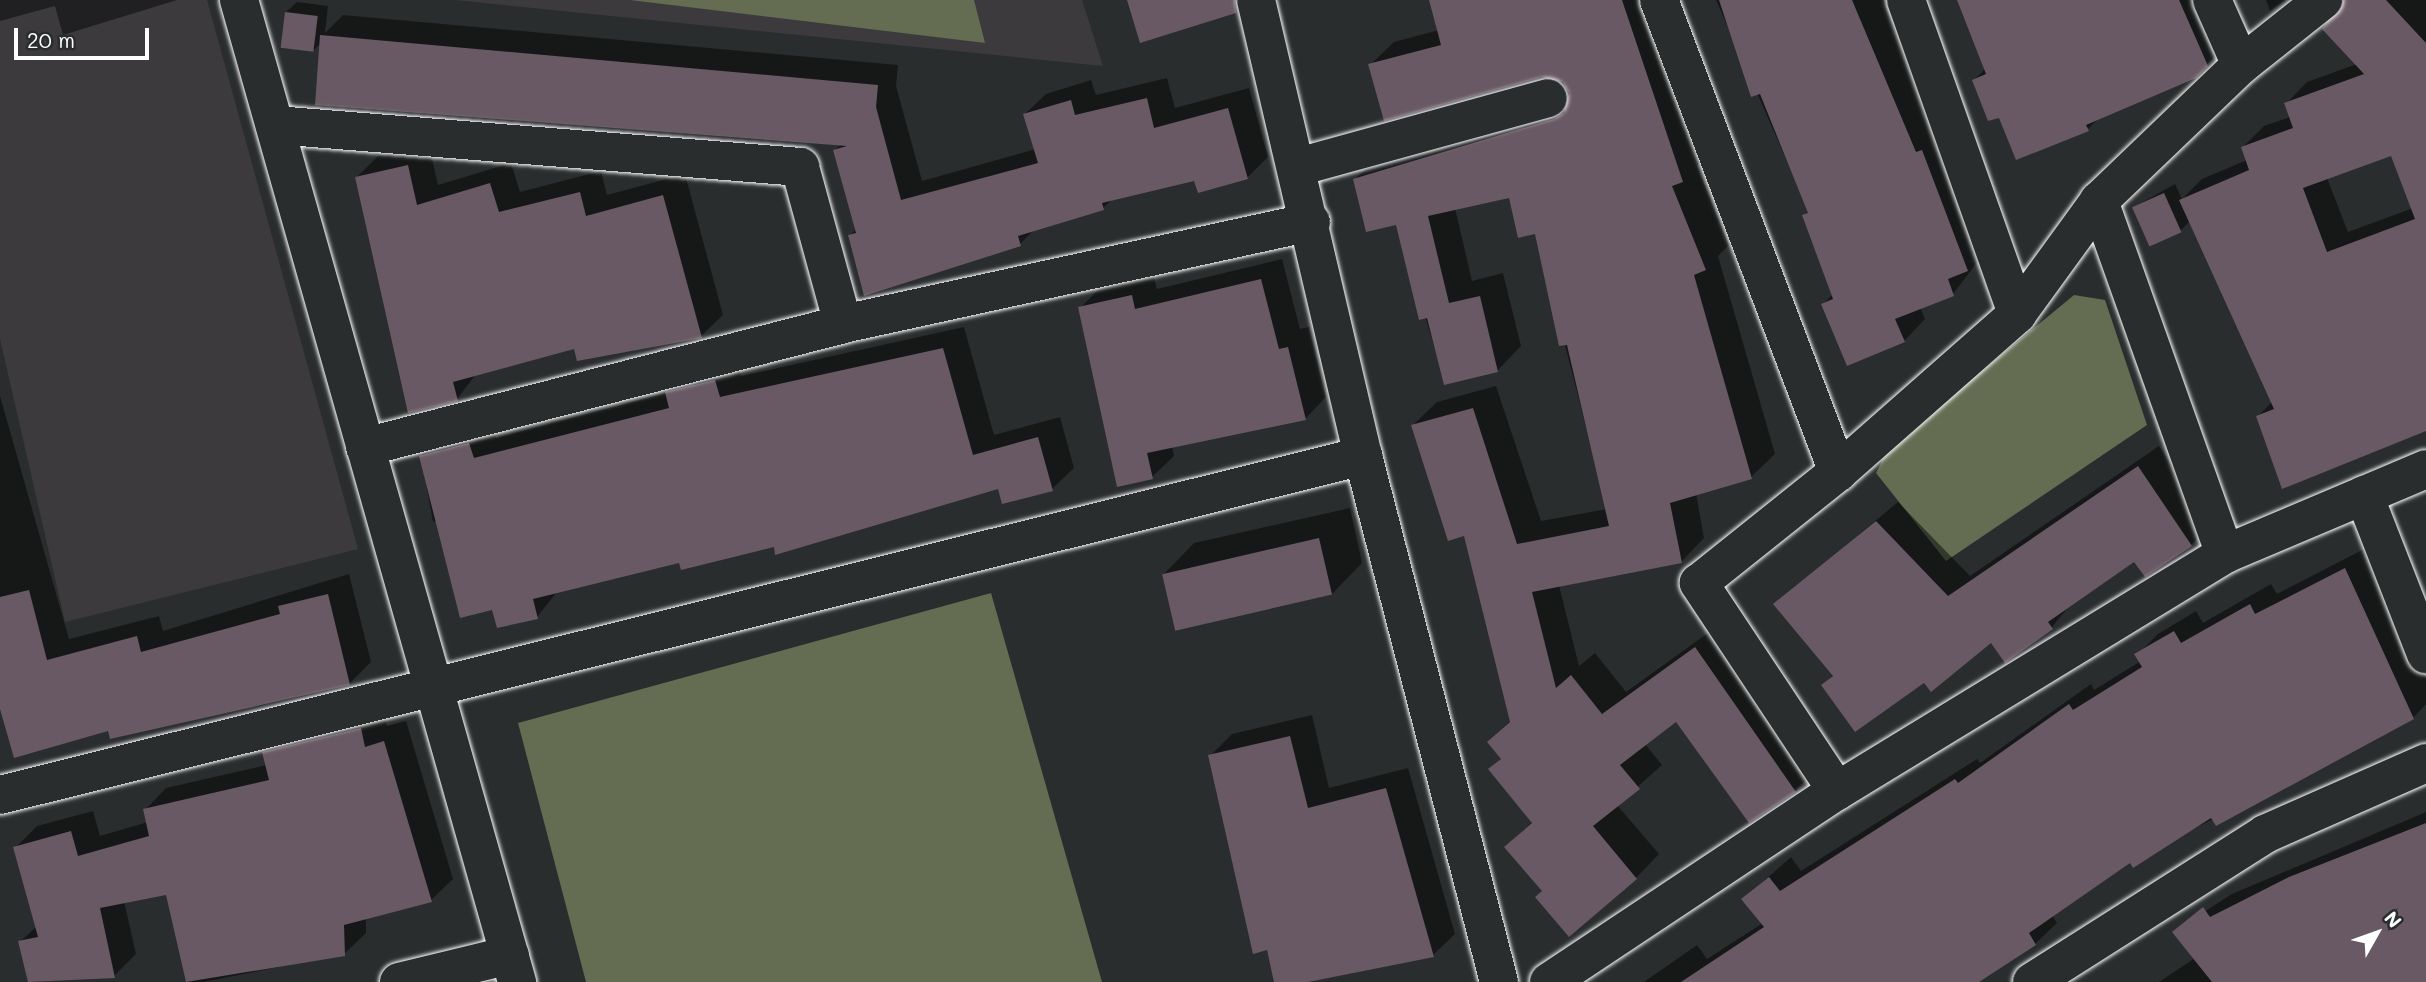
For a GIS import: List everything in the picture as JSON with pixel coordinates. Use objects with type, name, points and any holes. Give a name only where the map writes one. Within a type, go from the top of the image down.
[{"type":"street","points":[[239,0],[365,447],[437,687],[513,968],[398,982]]},
{"type":"street","points":[[1256,0],[1311,222],[1363,456],[1499,982]]},
{"type":"street","points":[[1660,0],[1838,472]]},
{"type":"street","points":[[1906,0],[2017,314]]},
{"type":"street","points":[[2212,0],[2241,65]]},
{"type":"street","points":[[1836,791],[1699,583],[1838,472],[2017,314],[2099,201],[2241,65],[2323,0]]},
{"type":"street","points":[[1298,167],[1548,98]]},
{"type":"street","points":[[275,125],[800,167],[843,324]]},
{"type":"street","points":[[2099,201],[2225,554]]},
{"type":"street","points":[[365,447],[843,324],[1311,222]]},
{"type":"street","points":[[0,795],[1363,456]]},
{"type":"street","points":[[1549,982],[1836,791],[2225,554],[2426,469]]},
{"type":"street","points":[[2364,495],[2426,654]]},
{"type":"street","points":[[2032,982],[2264,834],[2426,763]]},
{"type":"shaded area","points":[[0,0],[207,0],[358,549],[65,622],[0,339]]},
{"type":"shaded area","points":[[455,0],[1082,0],[1103,66]]},
{"type":"green space","points":[[630,0],[974,0],[985,43]]},
{"type":"green space","points":[[2074,295],[2105,300],[2147,425],[1946,561],[1876,473],[1888,449]]},
{"type":"green space","points":[[991,593],[1102,982],[586,982],[518,723]]},
{"type":"building","points":[[1127,0],[1235,0],[1236,13],[1140,43]]},
{"type":"building","points":[[1429,0],[1622,0],[1683,182],[1672,186],[1706,270],[1694,275],[1752,479],[1670,503],[1682,563],[1532,592],[1556,688],[1571,675],[1602,714],[1695,647],[1796,792],[1749,823],[1676,722],[1620,765],[1640,789],[1593,826],[1637,879],[1569,937],[1535,897],[1542,891],[1504,847],[1532,823],[1488,769],[1501,759],[1487,742],[1510,722],[1464,536],[1448,541],[1411,425],[1473,408],[1517,544],[1609,526],[1567,345],[1559,346],[1535,234],[1518,238],[1509,198],[1428,216],[1449,303],[1480,296],[1498,372],[1444,385],[1427,318],[1419,320],[1396,225],[1366,232],[1353,179],[1554,119],[1564,113],[1569,93],[1563,82],[1542,77],[1384,121],[1368,64],[1441,45]]},
{"type":"building","points":[[1719,0],[1852,0],[1916,152],[1922,150],[1968,271],[1948,279],[1954,296],[1895,319],[1905,342],[1847,366],[1821,304],[1833,299],[1802,215],[1808,213],[1760,94],[1751,97]]},
{"type":"building","points":[[1957,0],[2179,0],[2208,66],[2196,78],[2086,125],[2089,131],[2016,160],[1999,118],[1988,121],[1972,80],[1986,74]]},
{"type":"building","points":[[2344,0],[2386,0],[2426,43],[2426,431],[2282,489],[2256,416],[2274,409],[2179,200],[2249,170],[2241,147],[2293,128],[2284,103],[2364,74],[2322,29]],"holes":[[[2391,156],[2415,219],[2327,252],[2303,188]]]},
{"type":"building","points":[[285,12],[318,16],[313,52],[281,48]]},
{"type":"building","points":[[320,35],[878,85],[876,107],[901,200],[1038,163],[1023,114],[1071,100],[1075,115],[1147,98],[1154,128],[1228,108],[1248,179],[1198,193],[1194,181],[1102,203],[1104,210],[1018,236],[1021,246],[864,296],[848,235],[856,233],[833,150],[847,146],[315,105]]},
{"type":"building","points":[[408,165],[417,205],[490,183],[499,212],[580,192],[586,216],[663,195],[702,338],[577,361],[574,349],[453,382],[458,401],[408,413],[355,177]]},
{"type":"building","points":[[2164,193],[2181,232],[2150,247],[2132,207]]},
{"type":"building","points":[[1261,279],[1279,349],[1288,347],[1306,420],[1147,453],[1153,479],[1117,487],[1078,307],[1132,295],[1135,309]]},
{"type":"building","points":[[943,348],[973,455],[1038,437],[1053,491],[1002,504],[998,489],[775,555],[774,547],[681,570],[679,563],[533,599],[538,619],[497,628],[492,610],[460,618],[419,456],[469,443],[474,458],[669,408],[665,392],[715,380],[720,397]]},
{"type":"building","points":[[2138,466],[2192,546],[2145,577],[2134,562],[2048,622],[2053,629],[2005,663],[1991,643],[1931,692],[1924,683],[1855,732],[1821,685],[1833,676],[1773,604],[1876,521],[1948,596]]},
{"type":"building","points":[[1319,538],[1332,595],[1175,631],[1162,574]]},
{"type":"building","points":[[2345,568],[2414,719],[2216,826],[2211,818],[2133,868],[2130,863],[2029,933],[2036,945],[1979,982],[1681,982],[1764,927],[1741,899],[1769,877],[1780,891],[1955,779],[1958,783],[2069,704],[2073,710],[2142,667],[2134,654],[2174,631],[2181,643],[2250,604],[2255,614]]},
{"type":"building","points":[[29,590],[47,660],[137,636],[141,652],[280,614],[278,606],[328,594],[350,685],[110,739],[108,731],[14,758],[0,709],[0,597]]},
{"type":"building","points":[[361,728],[365,747],[384,741],[432,902],[344,925],[345,956],[186,982],[166,895],[100,908],[115,978],[28,982],[18,941],[38,937],[13,847],[71,831],[78,856],[149,836],[143,809],[269,780],[262,752]]},
{"type":"building","points":[[1290,736],[1308,808],[1386,788],[1434,957],[1308,982],[1274,982],[1267,950],[1253,954],[1208,755]]},
{"type":"building","points":[[2426,823],[2426,982],[2212,982],[2172,932],[2203,907],[2210,917],[2289,877]]}]
